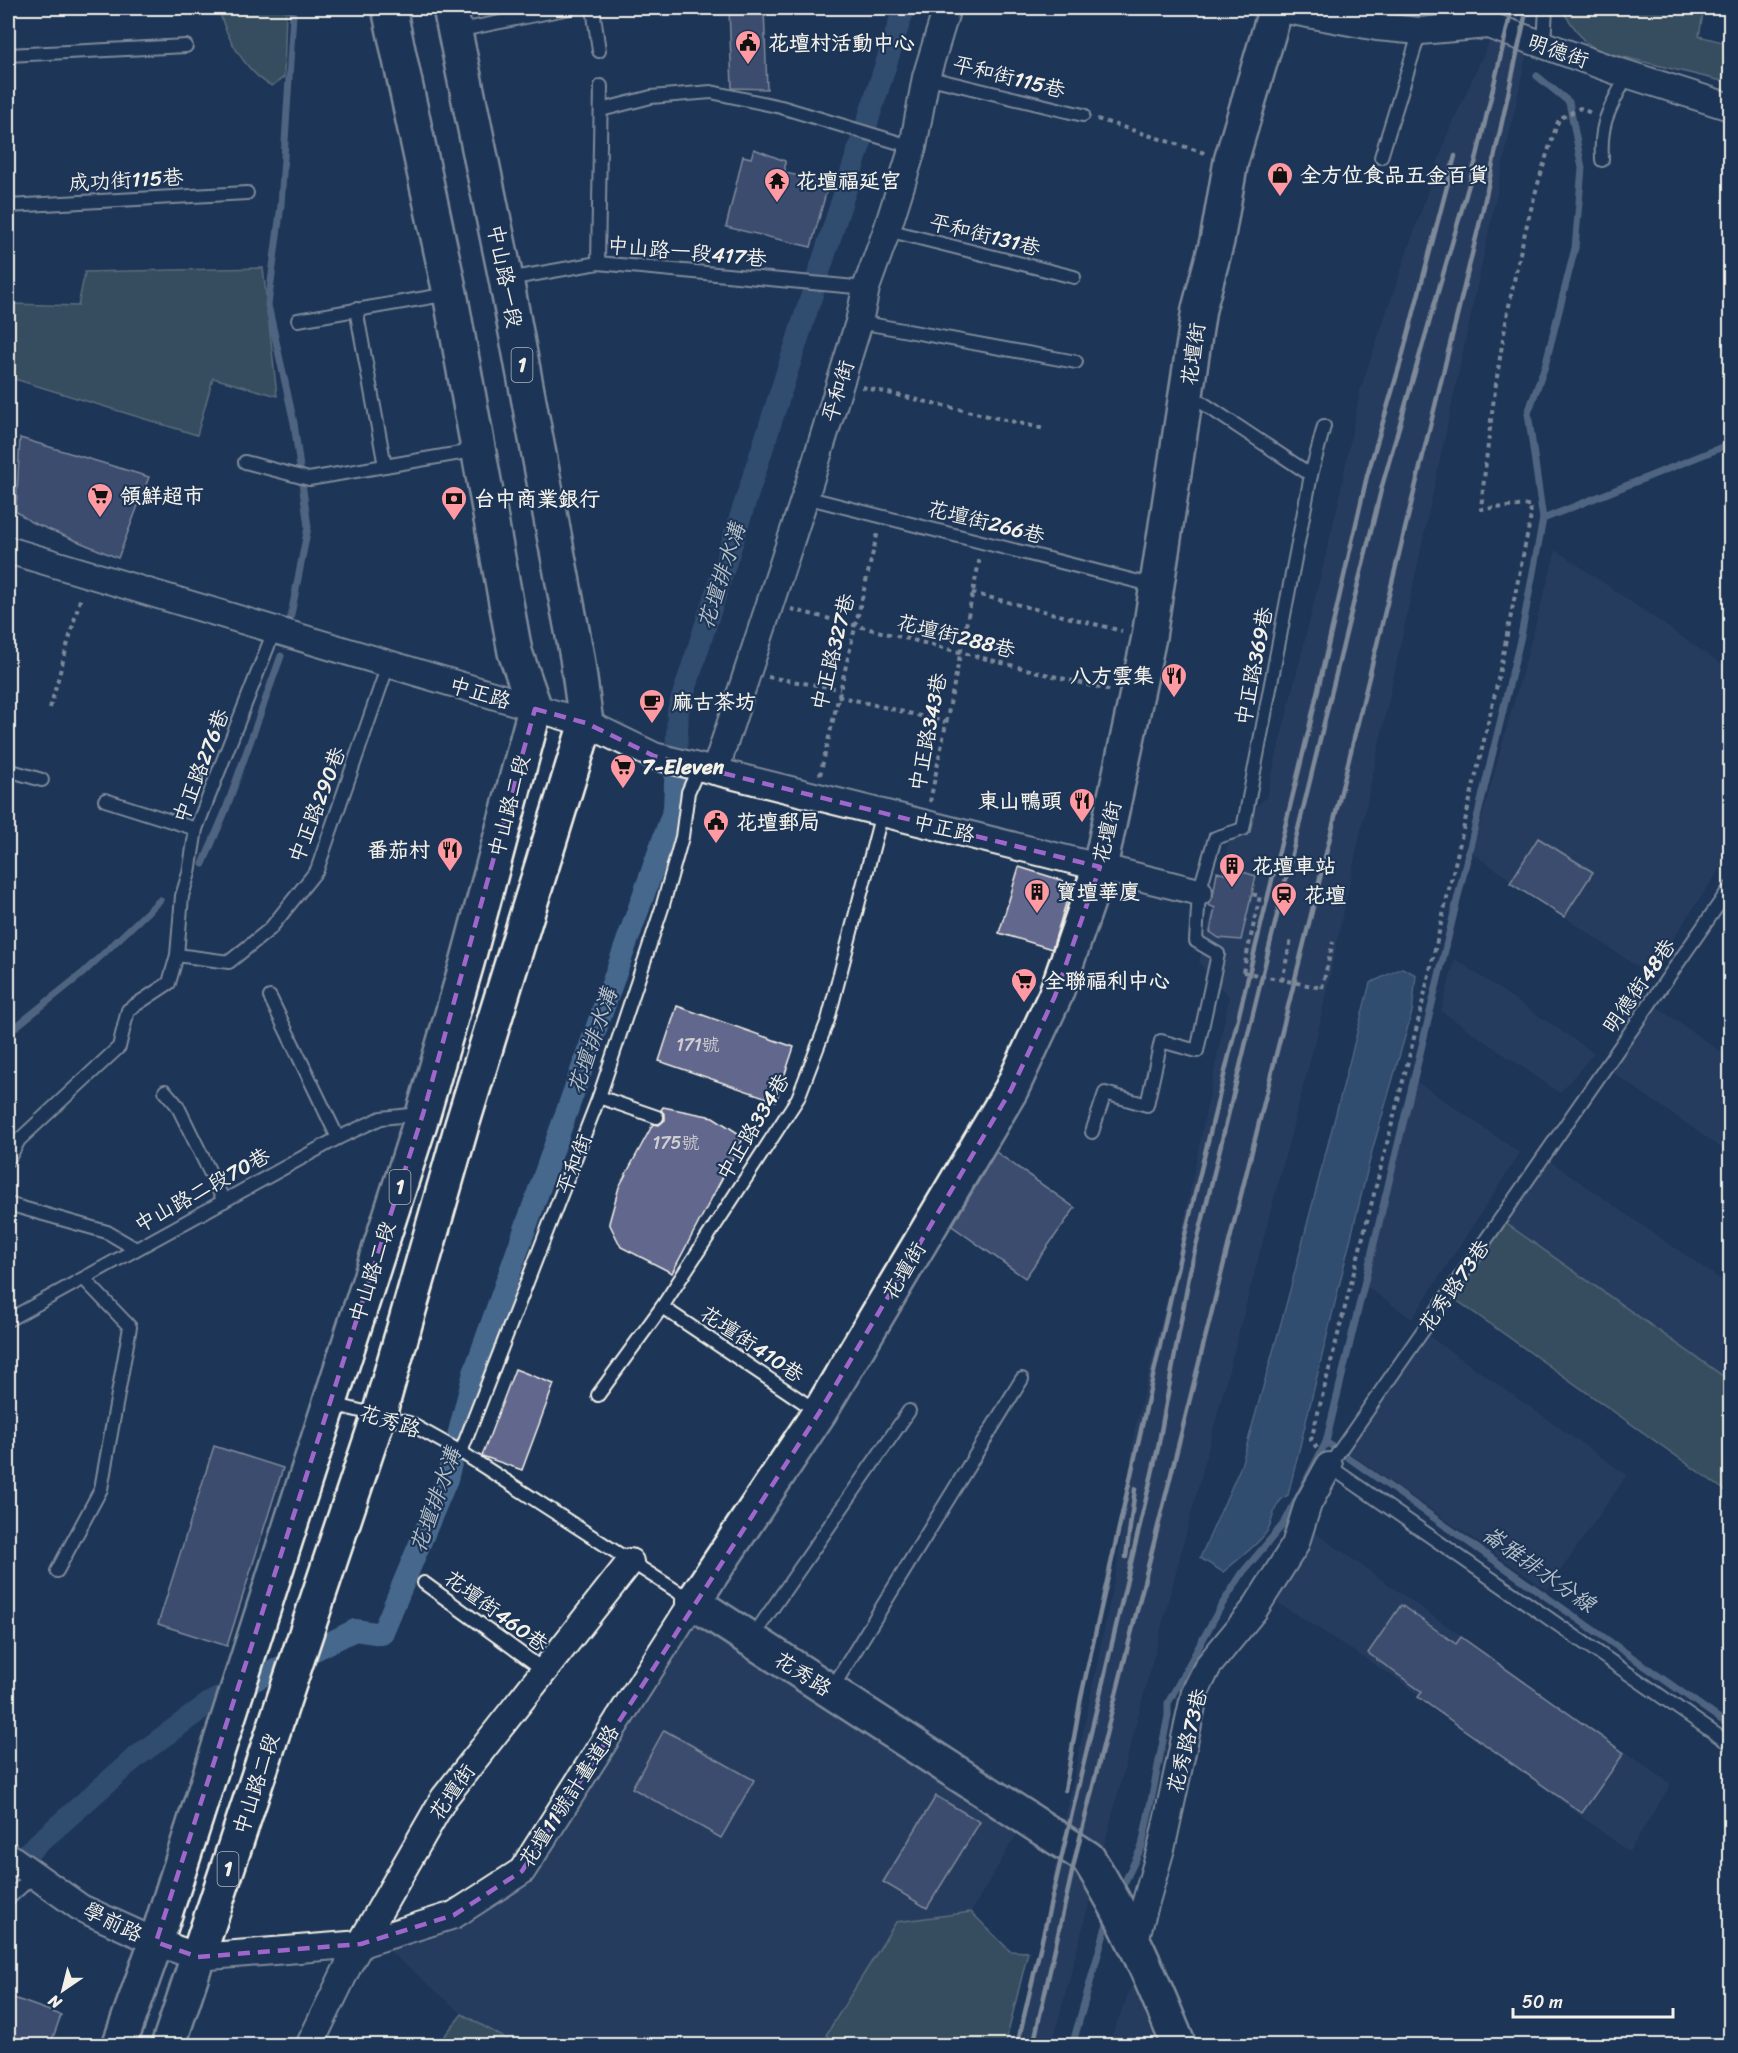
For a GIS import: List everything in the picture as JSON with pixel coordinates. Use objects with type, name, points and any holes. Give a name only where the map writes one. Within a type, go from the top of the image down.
[{"type":"main road","points":[[389,8],[450,293],[515,652],[535,709]]},
{"type":"main road","name":"花壇街","points":[[693,1602],[819,1413],[1011,1090],[1055,996],[1100,867],[1149,637],[1199,309],[1217,241],[1231,161],[1276,8]]},
{"type":"main road","name":"中山路一段","points":[[452,19],[506,279],[577,657],[586,723]]},
{"type":"main road","name":"中山路二段","points":[[156,1942],[423,1114],[467,963],[535,709]]},
{"type":"main road","name":"1","points":[[379,1415],[466,1114],[586,723]]},
{"type":"main road","name":"中山路二段","points":[[168,2046],[379,1415]]},
{"type":"main road","name":"花秀路","points":[[693,1602],[1088,1858],[1113,1896],[1135,1940],[1179,2046]]},
{"type":"main road","name":"1","points":[[119,2046],[156,1942]]},
{"type":"street","name":"平和街","points":[[701,767],[747,674],[806,497],[859,322],[866,288],[913,147],[926,77],[947,8]]},
{"type":"street","name":"明德街","points":[[1276,8],[1377,27],[1420,31],[1489,21],[1611,69],[1731,107]]},
{"type":"street","points":[[8,550],[274,631]]},
{"type":"street","name":"中正路","points":[[274,631],[586,723],[654,756],[1199,892]]},
{"type":"street","name":"花秀路73巷","points":[[1135,1940],[1162,1845],[1195,1692],[1208,1666],[1254,1610],[1296,1545],[1308,1504],[1329,1466]]},
{"type":"street","name":"花壇街","points":[[309,2046],[361,1944],[444,1798],[630,1562]]},
{"type":"street","name":"花壇11號計畫道路","points":[[198,1957],[361,1944],[454,1915],[522,1871],[693,1602]]},
{"type":"street","name":"學前路","points":[[8,1856],[81,1908],[156,1942],[198,1957]]},
{"type":"lane","points":[[452,19],[570,8]]},
{"type":"lane","points":[[593,8],[599,51]]},
{"type":"lane","points":[[1544,44],[1546,8]]},
{"type":"lane","points":[[1381,157],[1420,31]]},
{"type":"lane","points":[[8,55],[186,46]]},
{"type":"lane","name":"平和街115巷","points":[[926,77],[1083,115]]},
{"type":"lane","points":[[598,263],[601,86]]},
{"type":"lane","points":[[1602,160],[1601,138],[1604,118],[1621,87]]},
{"type":"lane","points":[[602,110],[651,97],[711,92],[781,108],[913,147]]},
{"type":"lane","name":"成功街115巷","points":[[8,206],[247,193]]},
{"type":"lane","name":"平和街131巷","points":[[887,230],[1074,277]]},
{"type":"lane","name":"中山路一段417巷","points":[[506,279],[598,263],[866,288]]},
{"type":"lane","points":[[298,320],[450,293]]},
{"type":"lane","points":[[356,309],[385,466]]},
{"type":"lane","points":[[859,322],[1076,362]]},
{"type":"lane","points":[[1188,393],[1311,475]]},
{"type":"lane","name":"中正路369巷","points":[[1199,892],[1215,838],[1243,830],[1311,475],[1324,426]]},
{"type":"lane","points":[[245,462],[309,479],[479,450]]},
{"type":"lane","name":"花壇街266巷","points":[[806,497],[1156,586]]},
{"type":"lane","name":"中正路276巷","points":[[177,955],[182,896],[189,873],[196,829],[274,631]]},
{"type":"lane","name":"中正路290巷","points":[[177,955],[229,962],[270,929],[317,870],[388,665]]},
{"type":"lane","name":"平和街","points":[[461,1452],[599,1098],[663,908],[682,837],[688,792],[701,767]]},
{"type":"lane","points":[[8,770],[42,780]]},
{"type":"lane","points":[[105,800],[196,829]]},
{"type":"lane","name":"中正路334巷","points":[[598,1395],[662,1307],[798,1098],[828,1020],[882,813]]},
{"type":"lane","name":"明德街48巷","points":[[1580,1105],[1731,888]]},
{"type":"lane","points":[[1092,1132],[1105,1093],[1147,1105],[1161,1041],[1197,1051],[1218,954],[1196,940],[1199,892]]},
{"type":"lane","points":[[8,1160],[19,1140],[119,1047],[128,1010],[169,983],[177,955]]},
{"type":"lane","points":[[270,997],[338,1138]]},
{"type":"lane","points":[[165,1091],[177,1105],[224,1201]]},
{"type":"lane","points":[[599,1098],[657,1117]]},
{"type":"lane","name":"花秀路73巷","points":[[1329,1466],[1580,1105]]},
{"type":"lane","name":"中山路二段70巷","points":[[8,1320],[85,1280],[136,1249],[338,1138],[381,1118],[423,1114]]},
{"type":"lane","points":[[8,1204],[107,1232],[136,1249]]},
{"type":"lane","points":[[57,1571],[101,1489],[129,1327],[85,1280]]},
{"type":"lane","name":"花壇街410巷","points":[[662,1307],[819,1413]]},
{"type":"lane","points":[[830,1691],[1022,1379]]},
{"type":"lane","name":"花秀路","points":[[330,1404],[409,1423],[461,1452],[693,1602]]},
{"type":"lane","points":[[750,1639],[909,1411]]},
{"type":"lane","points":[[1329,1466],[1731,1744]]},
{"type":"lane","name":"花壇街460巷","points":[[424,1583],[545,1671]]},
{"type":"lane","points":[[8,1899],[34,1875]]},
{"type":"path","points":[[1329,1466],[1311,1440],[1420,1015],[1496,689],[1531,516],[1530,505],[1481,509],[1491,416],[1508,310],[1546,153],[1559,119],[1580,108],[1604,118]]},
{"type":"path","points":[[1083,115],[1231,161]]},
{"type":"path","points":[[841,382],[1045,429]]},
{"type":"path","name":"中正路327巷","points":[[815,796],[882,516]]},
{"type":"path","name":"中正路343巷","points":[[926,824],[983,541]]},
{"type":"path","points":[[50,708],[87,574]]},
{"type":"path","points":[[972,593],[1149,637]]},
{"type":"path","name":"花壇街288巷","points":[[770,604],[1136,696]]},
{"type":"path","points":[[747,674],[840,690]]},
{"type":"path","points":[[838,696],[945,722]]},
{"type":"path","points":[[1251,894],[1260,896],[1243,972],[1322,988],[1333,942]]},
{"type":"path","points":[[1282,981],[1291,939]]},
{"type":"highlighted area","points":[[535,709],[586,723],[654,756],[1100,867],[1055,996],[1011,1090],[819,1413],[522,1871],[454,1915],[361,1944],[198,1957],[156,1942],[423,1114]]},
{"type":"shaded area","points":[[1500,18],[1532,29],[1319,1027],[1052,2045],[1015,2046],[1046,1912],[1117,1566],[1134,1432],[1175,1265],[1229,997],[1199,963],[1233,824],[1266,798],[1337,508],[1360,390],[1447,135]]},
{"type":"shaded area","points":[[1556,550],[1730,670],[1730,854],[1649,975],[1472,853]]},
{"type":"shaded area","points":[[1455,959],[1594,1053],[1560,1093],[1441,1011]]},
{"type":"shaded area","points":[[1402,968],[1416,975],[1412,1012],[1372,1151],[1288,1495],[1276,1508],[1265,1534],[1223,1572],[1200,1558],[1241,1466],[1288,1298],[1370,983]]},
{"type":"shaded area","points":[[1654,1005],[1730,1058],[1730,1154],[1609,1070]]},
{"type":"shaded area","points":[[1415,1080],[1520,1153],[1412,1319],[1361,1283]]},
{"type":"shaded area","points":[[1547,1159],[1730,1286],[1730,1381],[1504,1222]]},
{"type":"shaded area","points":[[1426,1334],[1627,1475],[1547,1590],[1345,1450]]},
{"type":"shaded area","points":[[1310,1529],[1671,1784],[1629,1852],[1397,1679],[1278,1603]]},
{"type":"shaded area","points":[[689,1619],[1021,1827],[971,1912],[896,1922],[820,2045],[517,2045],[462,2014],[379,1942],[508,1874]]},
{"type":"shaded area","points":[[1132,1984],[1157,2045],[1108,2045]]},
{"type":"green space","points":[[219,8],[286,8],[284,77],[272,86],[254,73],[231,41]]},
{"type":"green space","points":[[1564,8],[1704,8],[1699,36],[1730,44],[1730,54],[1722,81],[1599,51],[1584,41],[1563,12]]},
{"type":"green space","points":[[263,268],[277,396],[213,378],[197,435],[8,377],[14,304],[78,306],[85,272]]},
{"type":"green space","points":[[1504,1222],[1730,1381],[1730,1494],[1452,1297]]},
{"type":"green space","points":[[971,1912],[1010,1951],[1028,1952],[1005,2045],[841,2045],[826,2035],[896,1922]]},
{"type":"green space","points":[[462,2014],[517,2045],[437,2045]]},
{"type":"building","name":"花壇村活動中心","points":[[729,8],[764,8],[767,89],[732,88]]},
{"type":"building","name":"花壇福延宮","points":[[754,149],[785,161],[785,173],[829,182],[811,247],[726,227],[743,156],[751,158]]},
{"type":"building","points":[[20,438],[149,477],[118,558],[31,522],[16,511]]},
{"type":"building","points":[[1538,838],[1593,872],[1564,917],[1510,883]]},
{"type":"building","name":"寶壇華廈","points":[[1019,867],[1064,881],[1071,887],[1052,949],[999,933]]},
{"type":"building","name":"花壇車站","points":[[1230,868],[1256,876],[1241,940],[1219,938],[1210,932],[1215,908],[1208,905],[1213,896],[1217,872],[1228,875]]},
{"type":"building","points":[[677,1006],[794,1047],[776,1101],[659,1061]]},
{"type":"building","points":[[663,1107],[713,1117],[744,1137],[672,1273],[621,1247],[609,1223],[619,1187],[653,1124],[659,1125],[665,1120],[665,1115],[661,1110]]},
{"type":"building","points":[[996,1152],[1075,1208],[1025,1278],[952,1226]]},
{"type":"building","points":[[515,1369],[554,1384],[522,1470],[482,1456]]},
{"type":"building","points":[[214,1446],[283,1468],[227,1646],[158,1624]]},
{"type":"building","points":[[1401,1605],[1456,1644],[1461,1637],[1624,1753],[1582,1813],[1418,1697],[1422,1692],[1368,1653]]},
{"type":"building","points":[[664,1730],[754,1780],[721,1838],[632,1788]]},
{"type":"building","points":[[936,1796],[980,1822],[927,1908],[883,1882]]},
{"type":"building","points":[[8,1996],[61,2015],[50,2046],[8,2046]]},
{"type":"waterway","points":[[289,8],[293,15],[281,205],[268,305],[294,423],[308,527],[290,620]]},
{"type":"waterway","name":"花壇排水溝","points":[[8,1870],[136,1757],[209,1703],[355,1630],[382,1634],[447,1479],[474,1373],[674,809],[678,711],[904,8]]},
{"type":"waterway","points":[[1537,76],[1569,102],[1582,168],[1575,248],[1545,366],[1528,413],[1543,519]]},
{"type":"waterway","points":[[1120,1892],[1142,1846],[1168,1716],[1168,1703],[1221,1606],[1243,1572],[1285,1522],[1326,1442],[1521,636],[1543,519],[1730,444]]},
{"type":"waterway","points":[[203,864],[225,812],[281,656]]},
{"type":"waterway","points":[[8,1033],[83,973],[160,900]]},
{"type":"waterway","name":"崙雅排水分線","points":[[1326,1442],[1730,1726]]},
{"type":"waterway","points":[[1072,2046],[1109,1916]]},
{"type":"railway","points":[[1017,2046],[1158,1448],[1190,1271],[1382,486],[1476,160],[1512,8]]},
{"type":"railway","points":[[1033,2046],[1077,1850],[1311,915],[1482,213],[1527,8]]},
{"type":"railway","points":[[1065,1790],[1081,1697],[1183,1243],[1308,733],[1367,476],[1401,361],[1455,156]]},
{"type":"railway","points":[[1126,1557],[1135,1489]]},
{"type":"place","name":"花壇村活動中心","points":[[748,66]]},
{"type":"place","name":"全方位食品五金百貨","points":[[1280,198]]},
{"type":"place","name":"花壇福延宮","points":[[777,204]]},
{"type":"place","name":"領鮮超市","points":[[100,519]]},
{"type":"place","name":"台中商業銀行","points":[[454,522]]},
{"type":"place","name":"八方雲集","points":[[1174,699]]},
{"type":"place","name":"麻古茶坊","points":[[652,725]]},
{"type":"place","name":"7-Eleven","points":[[623,790]]},
{"type":"place","name":"東山鴨頭","points":[[1082,824]]},
{"type":"place","name":"花壇郵局","points":[[716,845]]},
{"type":"place","name":"番茄村","points":[[450,873]]},
{"type":"place","name":"花壇車站","points":[[1232,889]]},
{"type":"place","name":"寶壇華廈","points":[[1037,915]]},
{"type":"place","name":"花壇","points":[[1284,918]]},
{"type":"place","name":"全聯福利中心","points":[[1024,1004]]}]
